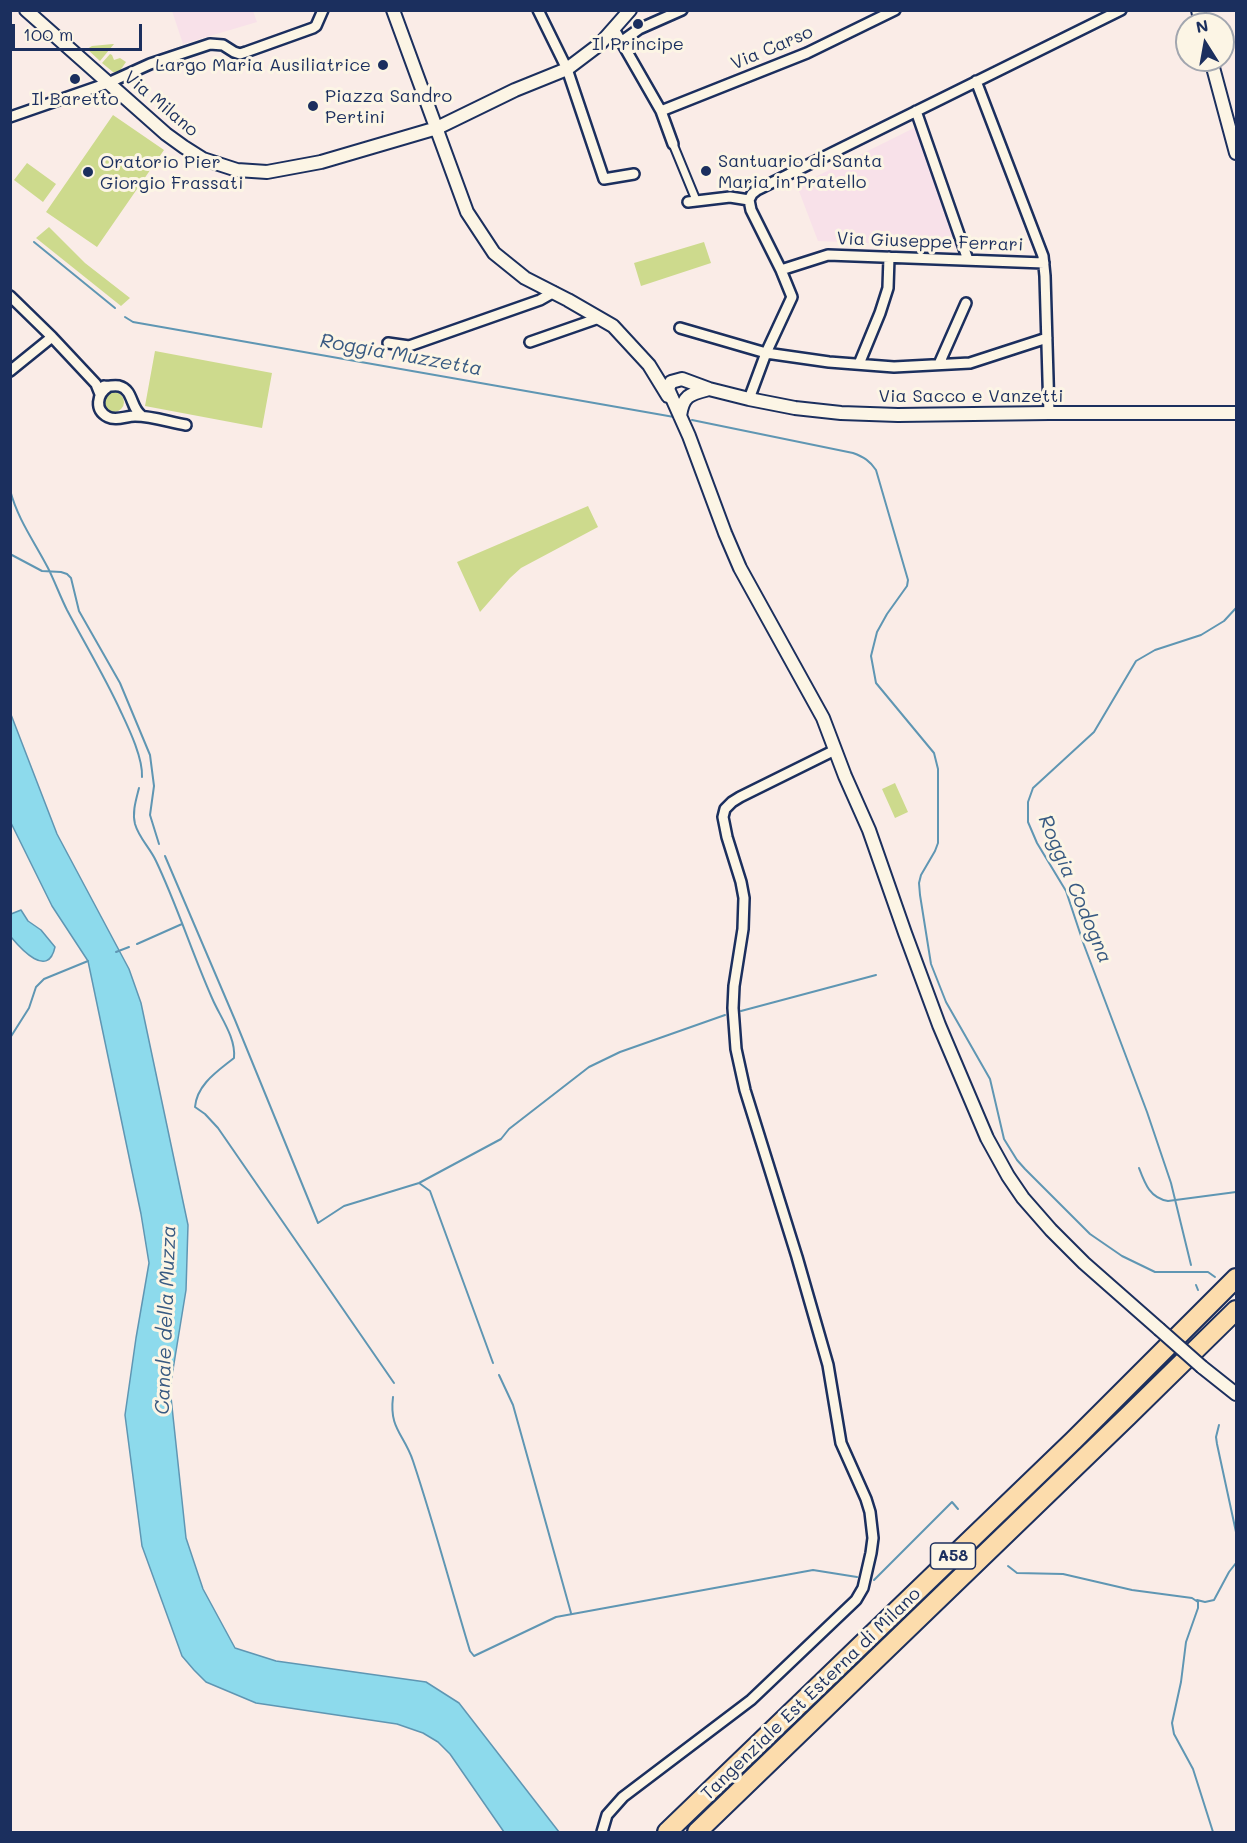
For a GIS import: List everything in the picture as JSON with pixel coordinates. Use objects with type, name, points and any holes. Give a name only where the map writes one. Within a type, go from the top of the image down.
[{"type":"highway","name":"Tangenziale Est Esterna di Milano","points":[[667,1833],[1074,1440],[1236,1278]]},
{"type":"highway","name":"Tangenziale Est Esterna di Milano","points":[[697,1833],[1236,1310]]},
{"type":"street","name":"Via Milano","points":[[26,10],[184,147],[211,163],[237,170],[267,172],[302,167],[437,128],[515,90],[567,69],[590,53],[630,10]]},
{"type":"street","points":[[10,117],[210,44],[223,45],[240,54],[246,52],[313,28],[323,10]]},
{"type":"street","points":[[393,10],[467,212],[494,253],[525,278],[554,292],[613,327],[649,365],[677,411]]},
{"type":"street","points":[[538,10],[567,69],[604,179],[634,174]]},
{"type":"street","points":[[621,42],[639,29],[682,10]]},
{"type":"street","name":"Via Carso","points":[[661,111],[807,53],[895,10]]},
{"type":"street","points":[[749,399],[766,353],[792,297],[782,270],[751,210],[749,200],[752,194],[1120,10]]},
{"type":"street","points":[[614,29],[661,111],[692,201],[730,197],[749,200]]},
{"type":"street","points":[[1214,72],[1236,153]]},
{"type":"street","points":[[976,81],[1043,256],[1049,413]]},
{"type":"street","points":[[916,111],[968,260]]},
{"type":"street","name":"Via Giuseppe Ferrari","points":[[782,270],[828,255],[1044,262]]},
{"type":"street","points":[[859,364],[888,288],[889,257]]},
{"type":"street","points":[[388,343],[409,346],[540,300],[554,292]]},
{"type":"street","points":[[10,296],[96,384],[100,394],[98,405],[103,414],[112,419],[143,416],[186,425]]},
{"type":"street","points":[[939,364],[966,303]]},
{"type":"street","points":[[530,342],[598,318]]},
{"type":"street","points":[[680,328],[766,353],[829,362],[894,367],[970,363],[1047,338]]},
{"type":"street","points":[[10,371],[52,337]]},
{"type":"street","name":"Via Sacco e Vanzetti","points":[[649,365],[674,380],[682,379],[704,390],[795,408],[841,413],[898,415],[1236,414]]},
{"type":"street","points":[[674,380],[668,389],[689,436],[725,533],[740,568],[823,718],[869,830],[939,1025],[978,1119],[997,1158],[1023,1198],[1084,1263],[1202,1368],[1236,1394]]},
{"type":"street","points":[[96,384],[124,388],[129,393],[136,411],[143,416]]},
{"type":"street","points":[[100,394],[108,387]]},
{"type":"street","points":[[677,411],[684,399],[704,390]]},
{"type":"street","points":[[123,417],[132,403]]},
{"type":"street","points":[[602,1833],[607,1815],[623,1797],[751,1700],[856,1600],[863,1588],[871,1553],[873,1538],[870,1512],[841,1443],[828,1365],[798,1257],[739,1069],[733,1008],[743,929],[744,898],[723,817],[725,809],[740,797],[836,750]]},
{"type":"shaded area","points":[[172,11],[253,11],[257,22],[183,44]]},
{"type":"shaded area","points":[[916,127],[961,247],[818,241],[797,186]]},
{"type":"green space","points":[[114,44],[100,61],[87,49],[92,46]]},
{"type":"green space","points":[[110,54],[114,60],[120,58],[126,62],[119,72],[113,72],[102,63]]},
{"type":"green space","points":[[113,115],[164,150],[97,247],[46,212]]},
{"type":"green space","points":[[27,163],[56,184],[43,202],[14,180]]},
{"type":"green space","points":[[49,227],[85,263],[130,298],[121,306],[36,238]]},
{"type":"green space","points":[[704,242],[711,263],[641,286],[634,263]]},
{"type":"green space","points":[[155,351],[272,373],[262,428],[145,406]]},
{"type":"green space","points":[[114,392],[121,395],[124,402],[121,409],[114,412],[107,409],[104,402],[107,395]]},
{"type":"green space","points":[[588,506],[598,527],[521,568],[480,612],[457,562]]},
{"type":"green space","points":[[895,783],[908,812],[895,818],[882,789]]},
{"type":"water","name":"Canale della Muzza","points":[[10,712],[57,834],[129,969],[141,1003],[188,1225],[186,1290],[170,1388],[186,1538],[203,1589],[235,1648],[276,1661],[426,1682],[459,1703],[559,1832],[504,1832],[450,1754],[438,1742],[423,1733],[397,1724],[256,1703],[206,1682],[182,1656],[142,1546],[125,1415],[149,1263],[141,1214],[88,961],[52,906],[11,823]]},
{"type":"water","points":[[21,910],[28,921],[41,930],[55,947],[52,956],[47,961],[34,959],[11,937],[11,914]]},
{"type":"waterway","name":"Roggia Muzzetta","points":[[34,242],[115,308]]},
{"type":"waterway","name":"Roggia Muzzetta","points":[[125,317],[133,322],[674,417]]},
{"type":"waterway","name":"Roggia Muzzetta","points":[[692,420],[853,453],[866,460],[876,470],[908,580],[907,586],[877,632],[871,656],[876,683],[934,753],[938,769],[938,843],[919,883],[931,964],[946,1002],[990,1079],[1004,1139],[1025,1169],[1090,1234],[1122,1256],[1155,1272],[1208,1272],[1215,1277]]},
{"type":"waterway","points":[[10,490],[22,521],[124,719],[138,753],[142,777]]},
{"type":"waterway","points":[[10,554],[42,571],[61,572],[71,578],[79,611],[120,683],[150,755],[154,786],[150,815],[159,844]]},
{"type":"waterway","name":"Roggia Codogna","points":[[1191,1265],[1171,1183],[1147,1112],[1066,891],[1037,843],[1028,822],[1028,802],[1033,788],[1094,732],[1136,661],[1155,650],[1201,635],[1224,621],[1236,608]]},
{"type":"waterway","points":[[139,788],[134,810],[137,829],[154,856],[164,878],[215,1005],[233,1042],[234,1058],[204,1085],[195,1107],[218,1128],[394,1383]]},
{"type":"waterway","points":[[165,856],[318,1223],[344,1206],[419,1183],[501,1139],[509,1129],[589,1067],[620,1052],[725,1015]]},
{"type":"waterway","points":[[137,944],[182,924]]},
{"type":"waterway","points":[[116,952],[129,947]]},
{"type":"waterway","points":[[10,1038],[29,1008],[36,987],[44,979],[88,961]]},
{"type":"waterway","points":[[741,1011],[876,975]]},
{"type":"waterway","name":"Roggia Codogna","points":[[1139,1168],[1152,1193],[1168,1201],[1236,1192]]},
{"type":"waterway","points":[[419,1183],[430,1191],[493,1363]]},
{"type":"waterway","name":"Roggia Codogna","points":[[1196,1285],[1198,1290]]},
{"type":"waterway","points":[[499,1375],[513,1405],[571,1613]]},
{"type":"waterway","points":[[393,1397],[392,1408],[395,1424],[413,1461],[470,1651],[474,1656],[556,1617],[813,1570],[857,1577]]},
{"type":"waterway","name":"Roggia Codogna","points":[[1219,1425],[1217,1444],[1236,1532]]},
{"type":"waterway","points":[[874,1580],[952,1502],[958,1509]]},
{"type":"waterway","points":[[1197,1600],[1205,1602],[1214,1600],[1236,1563]]},
{"type":"waterway","points":[[1008,1566],[1017,1573],[1063,1574],[1132,1590],[1192,1598],[1198,1602],[1186,1642],[1181,1682],[1172,1723],[1174,1734],[1193,1769],[1213,1832]]},
{"type":"place","name":"Il Principe","points":[[638,24]]},
{"type":"place","name":"Largo Maria Ausiliatrice","points":[[383,65]]},
{"type":"place","name":"Il Baretto","points":[[75,79]]},
{"type":"place","name":"Piazza Sandro Pertini","points":[[313,106]]},
{"type":"place","name":"Santuario di Santa Maria in Pratello","points":[[706,171]]},
{"type":"place","name":"Oratorio Pier Giorgio Frassati","points":[[88,172]]}]
